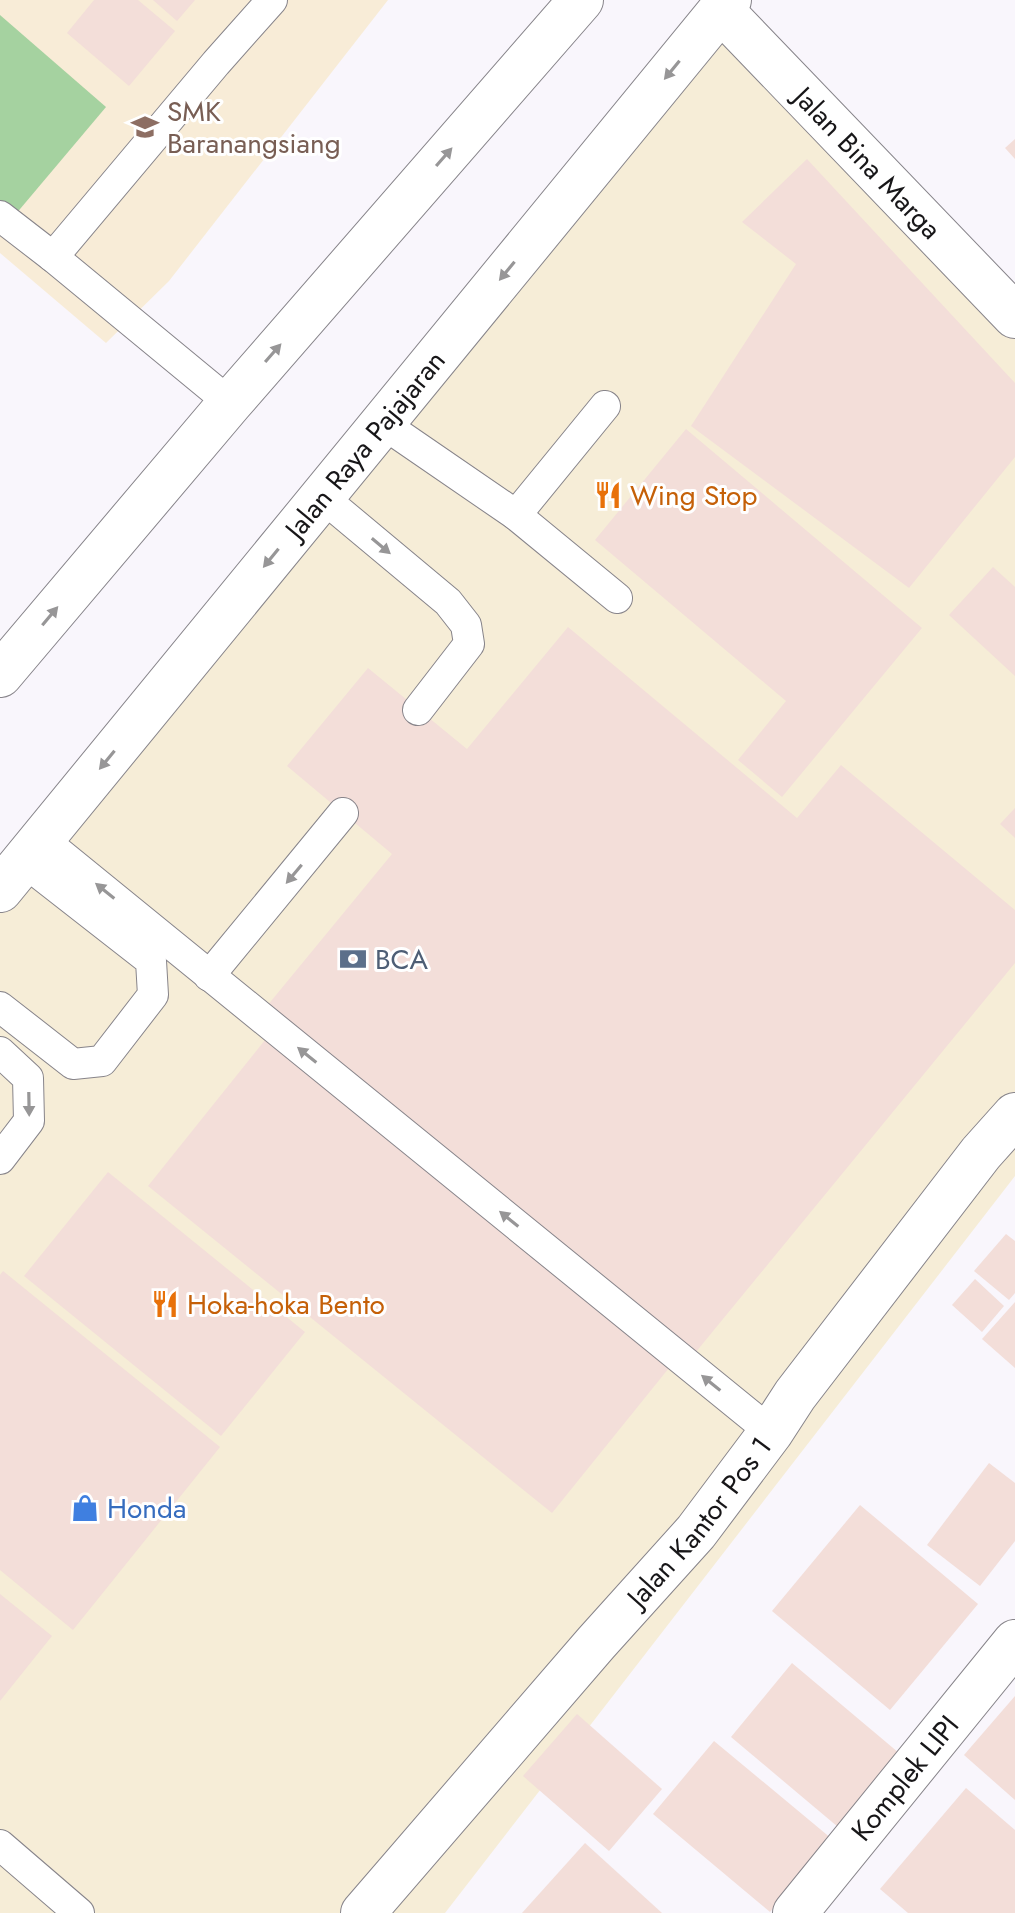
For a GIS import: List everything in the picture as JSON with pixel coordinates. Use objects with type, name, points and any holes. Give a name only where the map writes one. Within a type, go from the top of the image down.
[{"type":"main road","points":[[0,675],[230,403],[581,0]]},
{"type":"main road","name":"Jalan Bina Marga","points":[[725,5],[1015,316]]},
{"type":"main road","name":"Jalan Raya Pajajaran","points":[[22,863],[725,5]]},
{"type":"main road","name":"Jalan Kantor Pos 1","points":[[363,1913],[696,1532],[795,1395],[981,1153],[1015,1115]]},
{"type":"main road","name":"Komplek LIPI","points":[[795,1913],[1015,1642]]},
{"type":"lane","points":[[53,257],[272,0]]},
{"type":"lane","points":[[0,216],[230,403]]},
{"type":"lane","points":[[516,515],[605,406]]},
{"type":"lane","points":[[382,423],[516,515],[617,598]]},
{"type":"lane","points":[[321,496],[448,602],[466,625],[469,644],[418,710]]},
{"type":"lane","points":[[209,976],[343,813]]},
{"type":"lane","points":[[22,863],[209,976],[771,1432]]},
{"type":"lane","points":[[0,1007],[73,1064],[102,1061],[153,995],[151,961],[22,863]]},
{"type":"lane","points":[[0,1052],[28,1078],[29,1121],[0,1159]]},
{"type":"lane","points":[[0,1845],[79,1913]]},
{"type":"shaded area","name":"SMK Baranangsiang","points":[[0,0],[388,0],[169,281],[106,343],[0,253]]},
{"type":"shaded area","points":[[721,10],[1015,324],[1015,1176],[445,1913],[0,1913],[0,889]]},
{"type":"green space","points":[[0,15],[106,107],[15,215],[0,202]]},
{"type":"building","points":[[94,0],[138,0],[175,31],[129,86],[67,33]]},
{"type":"building","points":[[153,0],[195,0],[177,21]]},
{"type":"building","points":[[1015,139],[1015,159],[1005,148]]},
{"type":"building","points":[[807,159],[1015,383],[1015,457],[909,588],[691,426],[796,264],[742,222]]},
{"type":"building","points":[[686,429],[922,628],[782,797],[738,760],[786,701],[595,540]]},
{"type":"building","points":[[993,567],[1015,587],[1015,676],[949,615]]},
{"type":"building","points":[[568,627],[797,818],[841,765],[1015,910],[1015,963],[691,1358],[267,1006],[392,854],[287,766],[368,668],[467,749]]},
{"type":"building","points":[[1015,808],[1015,838],[1000,824]]},
{"type":"building","points":[[269,1035],[673,1363],[552,1513],[148,1186]]},
{"type":"building","name":"Hoka-hoka Bento","points":[[108,1172],[305,1332],[221,1436],[24,1276]]},
{"type":"building","points":[[1006,1234],[1015,1241],[1015,1293],[1009,1300],[974,1271]]},
{"type":"building","name":"Honda","points":[[3,1271],[220,1447],[73,1630],[0,1570],[0,1275]]},
{"type":"building","points":[[975,1279],[1004,1306],[982,1332],[952,1305]]},
{"type":"building","points":[[1015,1302],[1015,1368],[982,1339]]},
{"type":"building","points":[[989,1463],[1015,1483],[1015,1541],[980,1586],[927,1545]]},
{"type":"building","points":[[860,1505],[978,1604],[890,1710],[772,1611]]},
{"type":"building","points":[[0,1594],[52,1636],[0,1701]]},
{"type":"building","points":[[792,1663],[899,1753],[838,1827],[731,1737]]},
{"type":"building","points":[[1015,1696],[1015,1800],[964,1755]]},
{"type":"building","points":[[577,1714],[662,1789],[609,1851],[523,1776]]},
{"type":"building","points":[[714,1741],[832,1839],[770,1912],[653,1814]]},
{"type":"building","points":[[966,1788],[1015,1830],[1015,1913],[908,1913],[880,1889]]},
{"type":"building","points":[[585,1843],[662,1913],[522,1913]]},
{"type":"place","name":"SMK Baranangsiang","points":[[145,127]]},
{"type":"place","name":"Wing Stop","points":[[608,495]]},
{"type":"place","name":"BCA","points":[[353,959]]},
{"type":"place","name":"Hoka-hoka Bento","points":[[165,1304]]},
{"type":"place","name":"Honda","points":[[85,1508]]}]
